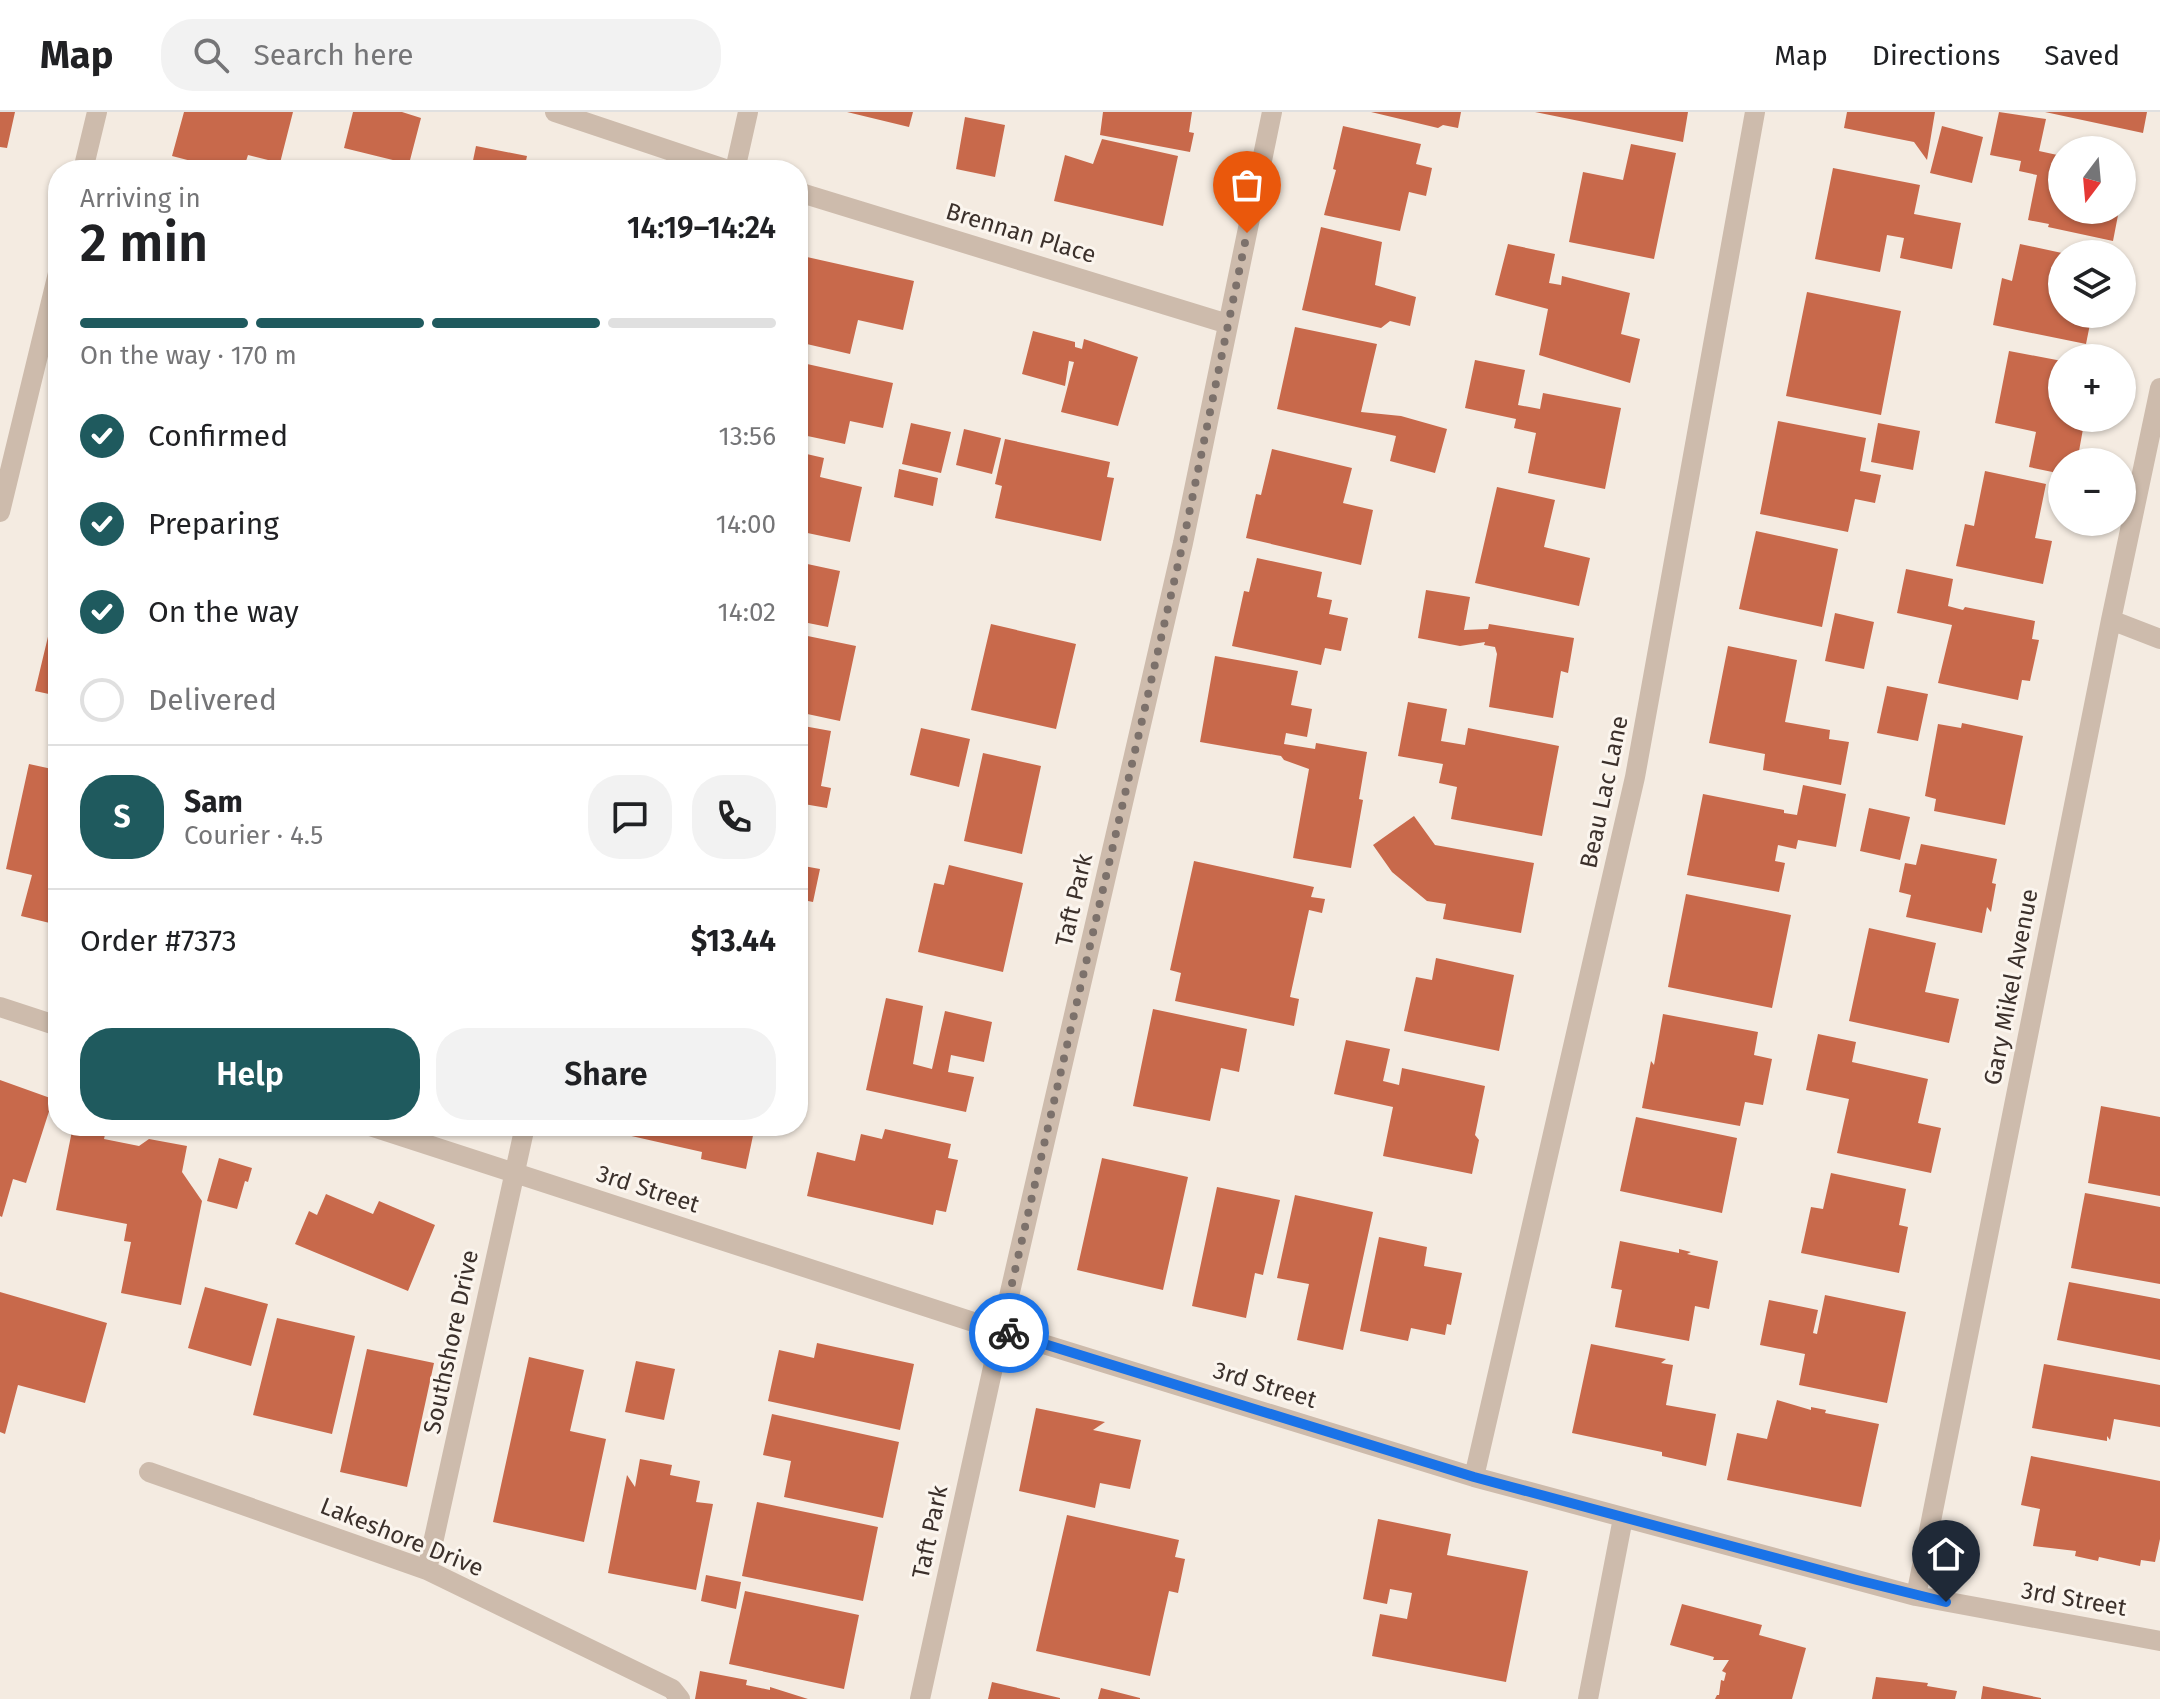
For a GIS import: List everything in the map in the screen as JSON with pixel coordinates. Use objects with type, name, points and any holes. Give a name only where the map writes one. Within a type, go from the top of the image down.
[{"type":"street","points":[[85,160],[97,112]]},
{"type":"street","points":[[555,112],[698,160]]},
{"type":"street","points":[[737,160],[748,112]]},
{"type":"street","name":"Taft Park","points":[[920,1699],[1001,1331],[1180,558],[1272,112]]},
{"type":"street","name":"Beau Lac Lane","points":[[1474,1477],[1635,777],[1755,112]]},
{"type":"street","name":"Brennan Place","points":[[808,195],[1228,324]]},
{"type":"street","points":[[0,512],[48,314]]},
{"type":"street","name":"Gary Mikel Avenue","points":[[1916,1596],[2160,388]]},
{"type":"street","points":[[2111,620],[2160,639]]},
{"type":"street","points":[[0,1007],[48,1023]]},
{"type":"street","name":"3rd Street","points":[[401,1136],[1001,1331],[1474,1477],[1916,1596],[2160,1641]]},
{"type":"street","name":"Southshore Drive","points":[[427,1570],[523,1136]]},
{"type":"street","name":"Lakeshore Drive","points":[[149,1472],[427,1570],[676,1694]]},
{"type":"street","points":[[1588,1699],[1623,1518]]},
{"type":"building","points":[[0,112],[15,112],[7,148],[0,147]]},
{"type":"building","points":[[184,112],[293,112],[281,160],[248,155],[246,160],[187,160],[172,156]]},
{"type":"building","points":[[353,112],[402,112],[421,118],[410,160],[393,160],[344,148]]},
{"type":"building","points":[[847,112],[913,112],[909,127]]},
{"type":"building","points":[[1103,112],[1192,112],[1189,132],[1194,133],[1190,152],[1100,135]]},
{"type":"building","points":[[1371,112],[1461,112],[1458,128],[1443,125],[1438,128]]},
{"type":"building","points":[[1535,112],[1688,112],[1683,142]]},
{"type":"building","points":[[1847,112],[1935,112],[1927,160],[1914,142],[1844,128]]},
{"type":"building","points":[[1999,112],[2046,119],[2039,151],[2048,153],[2048,224],[2028,220],[2037,175],[2019,171],[2021,161],[1990,155]]},
{"type":"building","points":[[2045,112],[2147,112],[2143,133]]},
{"type":"building","points":[[965,117],[1005,125],[995,177],[956,169]]},
{"type":"building","points":[[1343,126],[1421,144],[1416,164],[1432,168],[1426,196],[1409,192],[1400,231],[1324,215]]},
{"type":"building","points":[[1942,126],[1983,137],[1972,183],[1930,173]]},
{"type":"building","points":[[1102,139],[1178,156],[1163,226],[1054,201],[1065,155],[1093,164]]},
{"type":"building","points":[[1631,144],[1676,153],[1654,259],[1569,242],[1583,172],[1623,180]]},
{"type":"building","points":[[476,146],[527,156],[526,160],[473,160]]},
{"type":"building","points":[[1833,168],[1920,185],[1914,214],[1961,223],[1952,269],[1900,258],[1904,238],[1887,235],[1880,272],[1815,259]]},
{"type":"building","points":[[2049,224],[2116,224],[2113,240],[2048,227]]},
{"type":"building","points":[[1321,227],[1382,242],[1375,285],[1416,297],[1410,326],[1390,321],[1381,328],[1302,310]]},
{"type":"building","points":[[1508,244],[1555,254],[1549,283],[1561,285],[1562,276],[1630,293],[1621,334],[1640,339],[1630,383],[1539,355],[1548,309],[1495,295]]},
{"type":"building","points":[[2020,244],[2048,250],[2048,328],[2089,328],[2086,344],[1993,325],[2002,278],[2012,281]]},
{"type":"building","points":[[808,257],[914,281],[903,330],[858,320],[850,354],[808,344]]},
{"type":"building","points":[[1807,292],[1901,311],[1881,415],[1786,396]]},
{"type":"building","points":[[1295,327],[1377,344],[1361,412],[1401,416],[1447,429],[1435,473],[1390,461],[1396,436],[1277,409]]},
{"type":"building","points":[[1033,331],[1075,342],[1075,347],[1082,349],[1084,339],[1138,357],[1118,426],[1061,412],[1074,362],[1069,361],[1065,386],[1022,374]]},
{"type":"building","points":[[2009,351],[2048,358],[2048,432],[2082,432],[2080,448],[2048,448],[2048,471],[2029,467],[2036,432],[1995,423]]},
{"type":"building","points":[[1475,360],[1525,370],[1518,405],[1540,409],[1543,393],[1621,408],[1605,489],[1528,473],[1536,433],[1514,428],[1516,419],[1465,408]]},
{"type":"building","points":[[808,364],[893,383],[883,428],[850,421],[845,444],[808,436]]},
{"type":"building","points":[[1778,421],[1866,438],[1860,471],[1881,475],[1875,503],[1855,499],[1848,532],[1760,514]]},
{"type":"building","points":[[911,423],[951,432],[941,473],[902,464]]},
{"type":"building","points":[[1878,423],[1920,431],[1913,470],[1871,462]]},
{"type":"building","points":[[964,429],[1001,438],[992,474],[956,465]]},
{"type":"building","points":[[1005,439],[1110,462],[1107,477],[1114,478],[1101,541],[995,518],[1002,486],[995,484]]},
{"type":"building","points":[[1272,449],[1352,468],[1343,503],[1373,510],[1361,565],[1246,538],[1256,494],[1261,495]]},
{"type":"building","points":[[808,454],[824,458],[820,477],[862,487],[850,542],[808,533]]},
{"type":"building","points":[[899,469],[938,478],[933,506],[894,497]]},
{"type":"building","points":[[1985,471],[2046,484],[2035,538],[2052,541],[2043,584],[1956,566],[1965,524],[1974,526]]},
{"type":"building","points":[[1497,487],[1555,500],[1544,547],[1590,558],[1579,606],[1475,583]]},
{"type":"building","points":[[1756,531],[1838,549],[1822,627],[1739,609]]},
{"type":"building","points":[[1257,558],[1322,572],[1317,597],[1332,600],[1329,614],[1348,618],[1341,651],[1325,648],[1321,665],[1232,646],[1244,591],[1249,592]]},
{"type":"building","points":[[808,564],[840,571],[828,627],[808,623]]},
{"type":"building","points":[[1906,569],[1953,579],[1948,606],[2035,621],[2032,639],[2039,640],[2030,681],[2022,680],[2018,700],[1938,683],[1952,625],[1897,613]]},
{"type":"building","points":[[1426,590],[1470,597],[1464,630],[1488,629],[1489,624],[1574,638],[1568,673],[1561,671],[1553,718],[1489,707],[1497,654],[1495,647],[1484,645],[1485,642],[1460,646],[1418,638]]},
{"type":"building","points":[[1835,613],[1874,622],[1864,669],[1825,661]]},
{"type":"building","points":[[991,624],[1076,644],[1056,729],[971,710]]},
{"type":"building","points":[[808,636],[856,646],[840,721],[808,714]]},
{"type":"building","points":[[48,637],[48,694],[35,691]]},
{"type":"building","points":[[1728,646],[1797,660],[1785,722],[1830,730],[1829,739],[1849,742],[1841,785],[1763,770],[1765,754],[1709,743]]},
{"type":"building","points":[[1215,656],[1298,671],[1291,705],[1312,709],[1307,737],[1286,733],[1284,744],[1315,749],[1316,743],[1367,752],[1359,799],[1363,800],[1351,868],[1293,858],[1309,769],[1281,756],[1200,742]]},
{"type":"building","points":[[1887,686],[1928,694],[1918,741],[1877,733]]},
{"type":"building","points":[[1408,702],[1447,709],[1441,741],[1465,745],[1468,728],[1559,746],[1542,836],[1451,819],[1457,787],[1439,783],[1443,764],[1398,756]]},
{"type":"building","points":[[1962,723],[2023,736],[2005,825],[1934,811],[1936,799],[1925,796],[1938,724],[1961,728]]},
{"type":"building","points":[[808,727],[831,731],[821,786],[831,788],[827,808],[808,805]]},
{"type":"building","points":[[921,728],[970,739],[959,787],[910,775]]},
{"type":"building","points":[[983,753],[1041,766],[1022,854],[964,841]]},
{"type":"building","points":[[29,764],[48,768],[48,923],[21,916],[32,875],[6,869]]},
{"type":"building","points":[[1803,785],[1846,794],[1836,847],[1798,840],[1796,849],[1778,845],[1775,861],[1785,863],[1779,892],[1687,875],[1703,794],[1797,815]]},
{"type":"building","points":[[1869,808],[1910,817],[1900,860],[1860,851]]},
{"type":"building","points":[[1414,816],[1435,845],[1534,863],[1521,933],[1443,919],[1446,904],[1427,901],[1392,872],[1373,845]]},
{"type":"building","points":[[1921,844],[1997,859],[1991,912],[1987,907],[1982,933],[1906,917],[1911,895],[1899,892],[1905,863],[1916,865]]},
{"type":"building","points":[[1194,861],[1314,887],[1311,897],[1325,899],[1322,913],[1309,910],[1290,997],[1299,999],[1294,1026],[1175,1001],[1181,973],[1170,970]]},
{"type":"building","points":[[949,865],[1023,883],[1003,972],[918,952],[934,883],[944,885]]},
{"type":"building","points":[[808,867],[820,869],[813,902],[808,901]]},
{"type":"building","points":[[1686,894],[1791,915],[1772,1008],[1668,987]]},
{"type":"building","points":[[1869,928],[1936,943],[1925,992],[1959,999],[1949,1043],[1849,1021]]},
{"type":"building","points":[[1436,958],[1514,975],[1499,1051],[1404,1031],[1416,977],[1432,980]]},
{"type":"building","points":[[886,998],[923,1006],[913,1064],[932,1069],[945,1011],[992,1022],[984,1062],[951,1055],[948,1072],[974,1077],[966,1112],[866,1090]]},
{"type":"building","points":[[1153,1009],[1247,1029],[1239,1072],[1221,1068],[1210,1121],[1133,1106]]},
{"type":"building","points":[[1663,1014],[1758,1032],[1754,1055],[1772,1059],[1763,1105],[1745,1102],[1740,1126],[1642,1108]]},
{"type":"building","points":[[1818,1034],[1856,1042],[1852,1062],[1928,1079],[1918,1123],[1941,1128],[1931,1173],[1837,1153],[1849,1099],[1806,1090]]},
{"type":"building","points":[[1346,1040],[1390,1049],[1383,1081],[1399,1085],[1402,1068],[1485,1086],[1475,1135],[1479,1140],[1472,1174],[1383,1156],[1393,1107],[1334,1094]]},
{"type":"building","points":[[0,1080],[48,1097],[48,1115],[26,1183],[13,1179],[0,1216]]},
{"type":"building","points":[[2101,1106],[2160,1117],[2160,1196],[2088,1183]]},
{"type":"building","points":[[1636,1117],[1737,1138],[1722,1213],[1620,1191]]},
{"type":"building","points":[[885,1129],[951,1144],[948,1158],[958,1160],[946,1212],[936,1210],[933,1225],[807,1196],[817,1152],[855,1161],[861,1134],[882,1139]]},
{"type":"building","points":[[71,1136],[105,1136],[104,1139],[139,1146],[149,1139],[187,1146],[182,1172],[202,1201],[181,1305],[121,1293],[131,1242],[124,1241],[127,1224],[56,1210]]},
{"type":"building","points":[[631,1136],[753,1136],[746,1169],[701,1159],[702,1152]]},
{"type":"building","points":[[219,1158],[252,1168],[237,1209],[207,1201]]},
{"type":"building","points":[[1102,1158],[1188,1177],[1163,1290],[1077,1270]]},
{"type":"building","points":[[1831,1173],[1906,1189],[1899,1225],[1908,1227],[1899,1273],[1801,1253],[1811,1207],[1823,1209]]},
{"type":"building","points":[[1217,1187],[1280,1200],[1263,1275],[1255,1273],[1246,1318],[1192,1306]]},
{"type":"building","points":[[2085,1193],[2160,1207],[2160,1284],[2071,1268]]},
{"type":"building","points":[[326,1194],[373,1214],[379,1201],[435,1225],[408,1291],[295,1244],[309,1211],[317,1215]]},
{"type":"building","points":[[1295,1195],[1373,1212],[1343,1350],[1297,1340],[1309,1284],[1277,1278]]},
{"type":"building","points":[[1379,1237],[1427,1247],[1424,1266],[1462,1273],[1451,1325],[1447,1324],[1445,1335],[1411,1328],[1408,1341],[1360,1331]]},
{"type":"building","points":[[1620,1241],[1679,1253],[1679,1249],[1691,1252],[1687,1254],[1718,1261],[1709,1309],[1695,1306],[1689,1341],[1615,1327],[1622,1290],[1611,1288]]},
{"type":"building","points":[[2069,1282],[2160,1299],[2160,1360],[2057,1340]]},
{"type":"building","points":[[205,1287],[268,1304],[251,1366],[188,1348]]},
{"type":"building","points":[[0,1292],[107,1323],[85,1403],[18,1385],[5,1434],[0,1432]]},
{"type":"building","points":[[1825,1295],[1906,1312],[1887,1403],[1799,1385],[1805,1354],[1760,1345],[1769,1300],[1818,1310],[1813,1333],[1817,1334]]},
{"type":"building","points":[[277,1318],[355,1336],[332,1434],[253,1415]]},
{"type":"building","points":[[817,1343],[914,1364],[900,1430],[768,1401],[779,1350],[814,1358]]},
{"type":"building","points":[[1591,1344],[1666,1359],[1661,1363],[1673,1365],[1666,1405],[1716,1414],[1706,1466],[1662,1456],[1662,1452],[1572,1433]]},
{"type":"building","points":[[367,1349],[434,1363],[407,1487],[340,1472]]},
{"type":"building","points":[[529,1357],[584,1370],[570,1431],[606,1439],[584,1542],[493,1522]]},
{"type":"building","points":[[636,1361],[675,1369],[664,1420],[625,1412]]},
{"type":"building","points":[[2044,1364],[2160,1385],[2160,1427],[2114,1419],[2110,1440],[2107,1436],[2107,1441],[2032,1428]]},
{"type":"building","points":[[1777,1400],[1879,1424],[1861,1507],[1727,1480],[1737,1433],[1767,1439]]},
{"type":"building","points":[[1036,1408],[1105,1422],[1093,1430],[1141,1440],[1130,1489],[1100,1483],[1095,1508],[1019,1491]]},
{"type":"building","points":[[772,1414],[899,1442],[883,1518],[784,1497],[791,1461],[763,1455]]},
{"type":"building","points":[[2031,1456],[2160,1481],[2160,1539],[2155,1562],[2141,1560],[2140,1566],[2099,1557],[2098,1561],[2075,1556],[2076,1551],[2033,1546],[2040,1509],[2021,1505]]},
{"type":"building","points":[[640,1459],[672,1465],[670,1475],[700,1481],[696,1502],[713,1504],[696,1590],[608,1573],[627,1475],[635,1487]]},
{"type":"building","points":[[757,1502],[878,1527],[863,1601],[742,1576]]},
{"type":"building","points":[[1067,1515],[1179,1540],[1175,1557],[1185,1559],[1178,1593],[1169,1591],[1150,1676],[1036,1651]]},
{"type":"building","points":[[1378,1519],[1451,1534],[1447,1555],[1528,1571],[1506,1682],[1372,1656],[1380,1614],[1407,1619],[1412,1593],[1390,1589],[1387,1604],[1363,1599]]},
{"type":"building","points":[[706,1575],[741,1582],[736,1609],[701,1601]]},
{"type":"building","points":[[745,1591],[859,1615],[844,1689],[729,1664]]},
{"type":"building","points":[[1682,1604],[1762,1625],[1759,1635],[1806,1648],[1792,1699],[1715,1699],[1726,1673],[1722,1671],[1729,1660],[1713,1660],[1714,1657],[1670,1645]]},
{"type":"building","points":[[700,1671],[747,1680],[746,1685],[770,1690],[770,1687],[808,1699],[695,1699]]},
{"type":"building","points":[[1876,1677],[1928,1683],[1927,1686],[1957,1691],[1955,1699],[1872,1699]]},
{"type":"building","points":[[992,1682],[1060,1698],[1060,1699],[988,1699]]},
{"type":"building","points":[[1983,1686],[2041,1698],[2041,1699],[1981,1699]]},
{"type":"building","points":[[1101,1688],[1140,1698],[1140,1699],[1098,1699]]},
{"type":"way so far","points":[[1009,1333],[1001,1331],[1183,543],[1247,233]]},
{"type":"route","points":[[1009,1333],[1474,1477],[1946,1602]]}]
